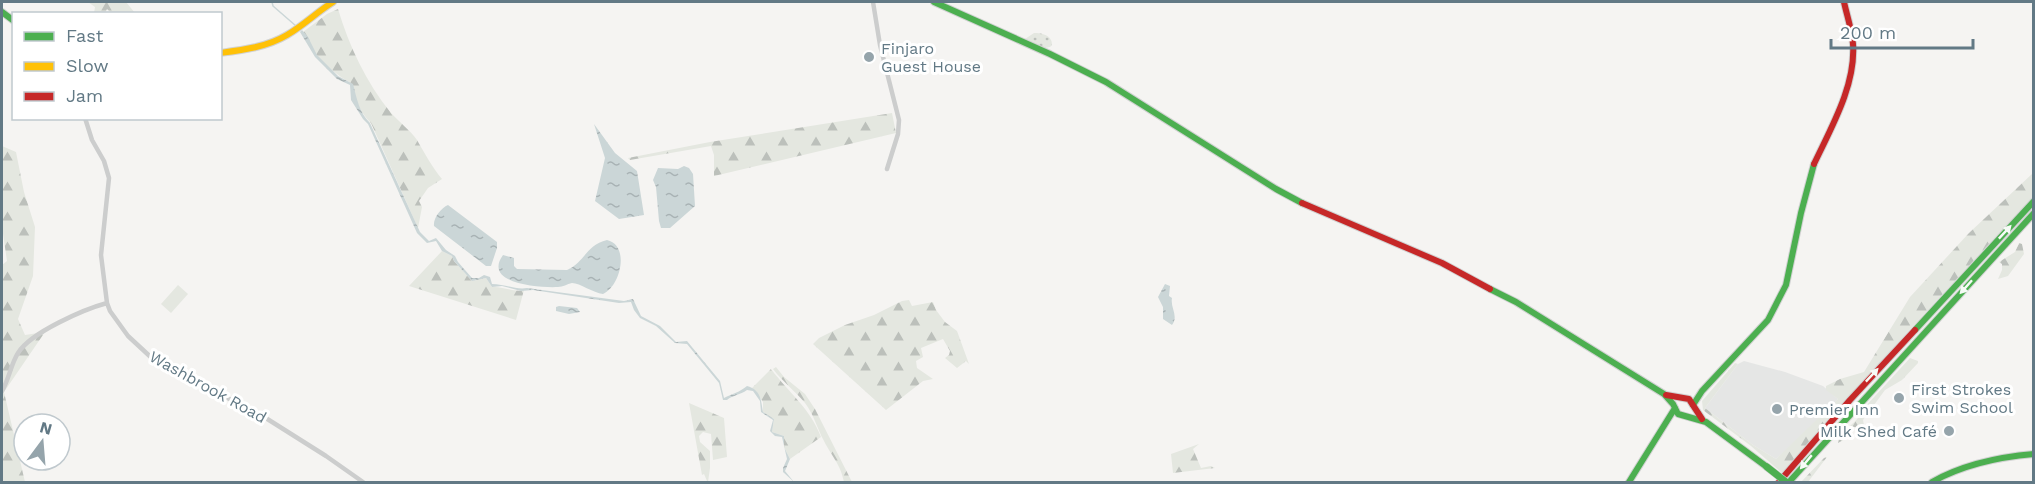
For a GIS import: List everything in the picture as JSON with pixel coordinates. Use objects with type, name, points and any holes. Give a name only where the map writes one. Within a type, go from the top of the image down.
[{"type":"main road","points":[[222,53],[260,47],[293,32],[333,2]]},
{"type":"main road","points":[[934,2],[1106,81],[1276,189],[1442,263],[1516,302],[1664,394],[1684,416],[1702,419]]},
{"type":"main road","points":[[1666,425],[1684,416],[1693,407],[1702,391],[1768,320],[1786,285],[1813,166],[1844,101],[1849,82],[1853,45],[1844,2]]},
{"type":"main road","points":[[1779,483],[1850,400],[2034,201]]},
{"type":"main road","points":[[1664,394],[1692,401],[1693,407],[1702,419],[1788,483],[2034,213]]},
{"type":"main road","points":[[1629,483],[1652,443],[1666,425],[1676,402],[1702,391]]},
{"type":"main road","points":[[1932,483],[1957,469],[1982,461],[2034,454]]},
{"type":"street","points":[[873,2],[880,45],[899,120],[898,134],[887,169]]},
{"type":"street","name":"Washbrook Road","points":[[86,120],[109,178],[101,255],[107,303],[134,344],[154,361],[261,415],[327,456],[363,483]]},
{"type":"street","points":[[2,391],[17,355],[26,345],[70,316],[107,303]]},
{"type":"shaded area","points":[[1744,361],[1785,372],[1823,386],[1838,399],[1817,422],[1776,459],[1753,445],[1705,408],[1738,364]]},
{"type":"green space","points":[[88,2],[126,2],[134,12],[110,12],[107,9],[106,12],[94,12],[95,7]]},
{"type":"green space","points":[[338,9],[347,36],[366,76],[391,113],[417,140],[442,179],[428,188],[419,201],[422,207],[418,228],[371,123],[358,104],[351,83],[331,70],[318,57],[303,32],[327,14]]},
{"type":"green space","points":[[1034,33],[1048,37],[1052,45],[1045,48],[1025,39]]},
{"type":"green space","points":[[892,113],[896,133],[714,176],[714,155],[711,146],[630,160],[628,158],[710,142]]},
{"type":"green space","points":[[2,146],[16,152],[24,192],[35,227],[33,276],[18,319],[25,335],[45,332],[4,392],[12,426],[12,472],[23,472],[25,482],[2,482],[2,265],[7,261],[2,227]]},
{"type":"green space","points":[[2033,173],[2033,197],[1911,328],[1782,473],[1703,410],[1702,401],[1735,363],[1738,364],[1705,408],[1753,445],[1776,459],[1838,399],[1826,390],[1826,386],[1864,372],[1910,297],[1969,233]]},
{"type":"green space","points":[[2019,243],[2022,244],[2024,254],[2008,276],[1998,279],[2002,270],[2002,264],[1999,262],[2015,252]]},
{"type":"green space","points":[[442,251],[452,256],[472,281],[486,278],[492,287],[524,290],[516,320],[409,286]]},
{"type":"green space","points":[[178,285],[188,294],[171,313],[161,304]]},
{"type":"green space","points":[[909,300],[912,306],[933,302],[945,322],[957,331],[969,364],[966,361],[957,368],[945,358],[950,351],[943,339],[921,348],[923,357],[916,361],[917,368],[933,379],[923,381],[886,410],[813,344],[819,338],[845,325]]},
{"type":"green space","points":[[1910,358],[1918,363],[1902,380],[1885,390],[1863,420],[1864,425],[1860,428],[1854,427],[1845,439],[1838,443],[1863,409]]},
{"type":"green space","points":[[776,367],[784,377],[805,394],[815,409],[852,482],[844,482],[838,465],[808,408],[780,378],[773,369]]},
{"type":"green space","points":[[771,369],[805,409],[821,437],[790,459],[784,447],[784,436],[772,432],[774,419],[763,412],[763,402],[752,388]]},
{"type":"green space","points":[[689,403],[724,418],[727,457],[713,460],[711,434],[703,432],[699,436],[700,442],[710,451],[708,482],[705,482],[707,481],[704,474],[702,475]]},
{"type":"green space","points":[[1199,444],[1193,449],[1201,468],[1211,466],[1215,468],[1173,473],[1171,454]]},
{"type":"green space","points":[[1827,457],[1808,482],[1801,482],[1824,458]]},
{"type":"water","points":[[302,30],[317,55],[338,76],[353,84],[361,110],[370,123],[420,232],[429,241],[436,238],[446,250],[455,256],[472,278],[484,275],[490,277],[492,284],[624,301],[633,299],[641,316],[660,326],[676,342],[687,341],[720,381],[724,398],[747,386],[755,390],[760,396],[763,412],[774,419],[772,432],[784,436],[784,446],[782,437],[775,436],[770,431],[773,420],[761,412],[760,401],[753,391],[747,390],[723,400],[719,383],[687,344],[675,343],[656,326],[640,318],[631,302],[619,303],[533,290],[521,291],[502,286],[492,287],[486,278],[472,281],[452,256],[442,251],[436,241],[427,243],[417,233],[368,124],[351,100],[350,85],[337,79],[315,57],[300,32]]},
{"type":"water","points":[[594,124],[615,153],[637,171],[644,215],[619,219],[595,201],[605,158]]},
{"type":"water","points":[[684,166],[689,168],[693,174],[695,206],[670,228],[661,228],[656,187],[653,180],[658,168],[678,169]]},
{"type":"water","points":[[448,205],[497,242],[491,266],[486,266],[434,226],[438,214]]},
{"type":"water","points":[[607,240],[619,249],[621,257],[618,275],[609,290],[603,294],[572,283],[562,287],[527,285],[506,278],[500,272],[499,265],[503,255],[514,258],[514,266],[517,269],[567,270],[578,263],[594,246]]},
{"type":"water","points":[[1165,284],[1170,286],[1169,296],[1172,298],[1175,315],[1172,325],[1163,319],[1163,307],[1158,297]]},
{"type":"water","points":[[556,307],[577,308],[580,312],[569,314],[556,311]]},
{"type":"water","points":[[784,448],[790,459],[785,471],[794,482],[783,472],[787,459]]},
{"type":"waterway","points":[[272,2],[273,6],[296,26]]},
{"type":"traffic: fast","points":[[934,2],[1106,82],[1302,203]]},
{"type":"traffic: fast","points":[[2,12],[12,20]]},
{"type":"traffic: fast","points":[[1693,405],[1702,391],[1768,320],[1786,285],[1814,164]]},
{"type":"traffic: fast","points":[[1915,330],[2034,201]]},
{"type":"traffic: fast","points":[[1789,482],[2034,213]]},
{"type":"traffic: fast","points":[[1490,289],[1516,302],[1664,394],[1678,414],[1706,422],[1767,467]]},
{"type":"traffic: fast","points":[[1629,482],[1675,408]]},
{"type":"traffic: fast","points":[[1932,482],[1956,470],[1982,462],[2034,454]]},
{"type":"traffic: fast","points":[[1767,467],[1786,482]]},
{"type":"traffic: slow","points":[[222,53],[255,47],[279,39],[333,2]]},
{"type":"traffic: jam","points":[[1814,164],[1835,121],[1851,75],[1853,44],[1844,2]]},
{"type":"traffic: jam","points":[[1302,203],[1442,263],[1490,289]]},
{"type":"traffic: jam","points":[[1779,482],[1915,330]]},
{"type":"traffic: jam","points":[[1666,395],[1689,399],[1702,419]]},
{"type":"place","name":"Finjaro Guest House","points":[[869,57]]},
{"type":"place","name":"First Strokes Swim School","points":[[1899,398]]},
{"type":"place","name":"Premier Inn","points":[[1777,409]]},
{"type":"place","name":"Milk Shed Café","points":[[1949,431]]}]
